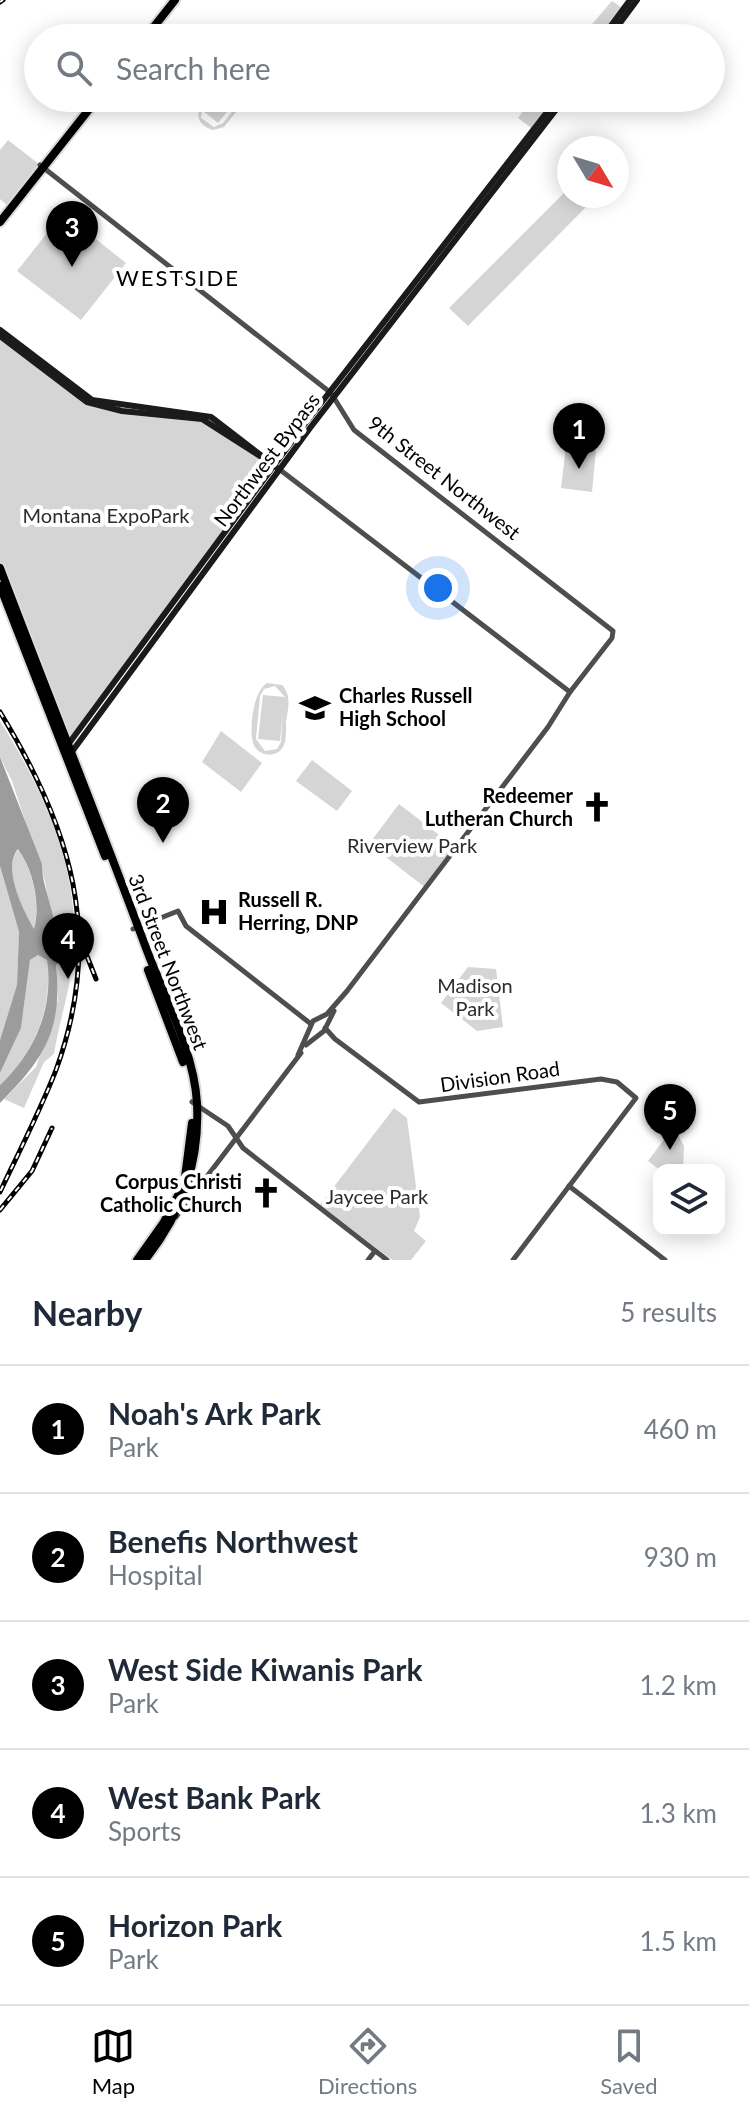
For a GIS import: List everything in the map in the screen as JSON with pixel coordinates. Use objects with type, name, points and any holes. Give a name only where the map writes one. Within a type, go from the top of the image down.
[{"type":"highway","points":[[152,24],[169,0]]},
{"type":"highway","points":[[154,24],[175,0]]},
{"type":"highway","points":[[0,222],[84,112]]},
{"type":"highway","points":[[0,216],[42,166]]},
{"type":"highway","name":"3rd Street Northwest","points":[[0,568],[67,752]]},
{"type":"highway","name":"3rd Street Northwest","points":[[0,586],[136,928],[194,1102],[196,1148],[188,1185],[161,1234]]},
{"type":"highway","name":"3rd Street Northwest","points":[[161,1234],[180,1193],[190,1148],[194,1102]]},
{"type":"highway","points":[[137,1260],[161,1234]]},
{"type":"highway","points":[[145,1260],[161,1234]]},
{"type":"main road","points":[[616,0],[632,2]]},
{"type":"main road","points":[[614,24],[632,2]]},
{"type":"main road","points":[[618,24],[632,2]]},
{"type":"main road","points":[[498,184],[548,112]]},
{"type":"main road","points":[[498,184],[554,112]]},
{"type":"main road","name":"Northwest Bypass","points":[[67,752],[277,467],[498,184]]},
{"type":"main road","points":[[0,333],[87,402],[122,411],[202,419],[277,467]]},
{"type":"street","name":"9th Street Northwest","points":[[42,166],[332,395],[354,430],[613,631],[612,638],[570,692]]},
{"type":"street","points":[[161,1234],[298,1055],[322,1030],[347,991],[548,727],[570,692],[277,467]]},
{"type":"street","points":[[136,928],[178,911],[186,926],[293,1007],[311,1026],[322,1030]]},
{"type":"street","points":[[298,1055],[311,1026],[347,991]]},
{"type":"street","points":[[293,1007],[319,1019],[322,1030]]},
{"type":"street","name":"Division Road","points":[[322,1030],[424,1103],[601,1079],[617,1082],[636,1098],[569,1186]]},
{"type":"street","points":[[194,1102],[236,1136],[249,1153],[387,1260]]},
{"type":"street","points":[[180,1193],[188,1185],[205,1177]]},
{"type":"street","points":[[513,1260],[569,1186],[665,1260]]},
{"type":"street","points":[[368,1260],[375,1251]]},
{"type":"green space","points":[[612,1],[621,7],[609,24],[592,24]]},
{"type":"green space","points":[[202,112],[201,118],[214,127],[236,112],[224,127],[213,130],[202,124],[199,117]]},
{"type":"green space","points":[[204,112],[227,112],[218,123]]},
{"type":"green space","points":[[522,112],[547,112],[534,130],[518,118]]},
{"type":"green space","points":[[8,140],[40,165],[8,206],[0,199],[0,150]]},
{"type":"green space","points":[[557,200],[557,208],[585,208],[468,326],[449,308]]},
{"type":"green space","points":[[63,213],[126,263],[81,320],[17,271]]},
{"type":"green space","name":"Montana ExpoPark","points":[[0,337],[97,406],[202,419],[274,465],[68,744],[0,568]]},
{"type":"green space","points":[[566,446],[596,449],[592,492],[561,488]]},
{"type":"green space","points":[[267,683],[282,685],[288,698],[284,744],[280,751],[271,754],[258,751],[252,736],[253,710],[262,688]],"holes":[[[275,686],[285,697],[263,695],[258,739],[280,741],[283,712],[281,742],[277,749],[265,751],[256,739],[260,696],[264,689]]]},
{"type":"green space","points":[[0,721],[31,775],[56,834],[72,895],[74,926],[72,970],[54,1054],[44,1062],[24,1108],[4,1099],[36,1067],[58,1000],[56,959],[68,952],[56,952],[45,881],[12,781],[0,757]]},
{"type":"green space","points":[[221,731],[262,763],[241,792],[202,762]]},
{"type":"green space","points":[[312,760],[352,791],[337,811],[296,781]]},
{"type":"green space","name":"Riverview Park","points":[[399,804],[456,848],[426,888],[369,844]]},
{"type":"green space","points":[[19,849],[34,888],[34,930],[13,877],[12,866]]},
{"type":"green space","points":[[0,866],[19,932],[17,986],[0,1040]]},
{"type":"green space","points":[[38,955],[47,960],[44,1012],[32,1044],[0,1085],[0,1073],[21,1028],[30,960]]},
{"type":"green space","name":"Madison Park","points":[[468,967],[496,969],[503,1027],[477,1031],[441,1003]]},
{"type":"green space","name":"Jaycee Park","points":[[394,1108],[407,1118],[420,1217],[414,1231],[426,1241],[411,1260],[392,1260],[320,1205]]},
{"type":"green space","points":[[671,1130],[675,1130],[684,1146],[683,1164],[653,1165],[648,1161]]},
{"type":"shaded area","points":[[0,757],[42,864],[56,929],[56,952],[69,952],[56,959],[60,963],[56,965],[56,1008],[47,1042],[28,1072],[0,1103],[0,1085],[23,1058],[39,1028],[48,995],[48,978],[47,960],[38,955],[30,960],[21,1028],[0,1073],[0,1040],[17,985],[19,932],[0,866]],"holes":[[[18,849],[32,877],[36,898],[34,929],[13,878],[12,867]]]},
{"type":"railway","points":[[0,712],[46,798],[62,841],[73,884],[79,928],[78,974],[71,1021],[56,1070],[0,1192]]},
{"type":"railway","points":[[83,946],[96,979]]},
{"type":"railway","points":[[0,1210],[32,1171],[52,1128]]},
{"type":"place","name":"West Side Kiwanis Park","points":[[72,267]]},
{"type":"place","name":"Noah's Ark Park","points":[[579,469]]},
{"type":"place","name":"Charles Russell High School","points":[[315,708]]},
{"type":"place","name":"Redeemer Lutheran Church","points":[[597,807]]},
{"type":"place","name":"Benefis Northwest","points":[[163,843]]},
{"type":"place","name":"Russell R. Herring, DNP","points":[[214,912]]},
{"type":"place","name":"West Bank Park","points":[[68,979]]},
{"type":"place","name":"Horizon Park","points":[[670,1150]]},
{"type":"place","name":"Corpus Christi Catholic Church","points":[[266,1193]]},
{"type":"district","name":"WESTSIDE","points":[[178,278]]}]
